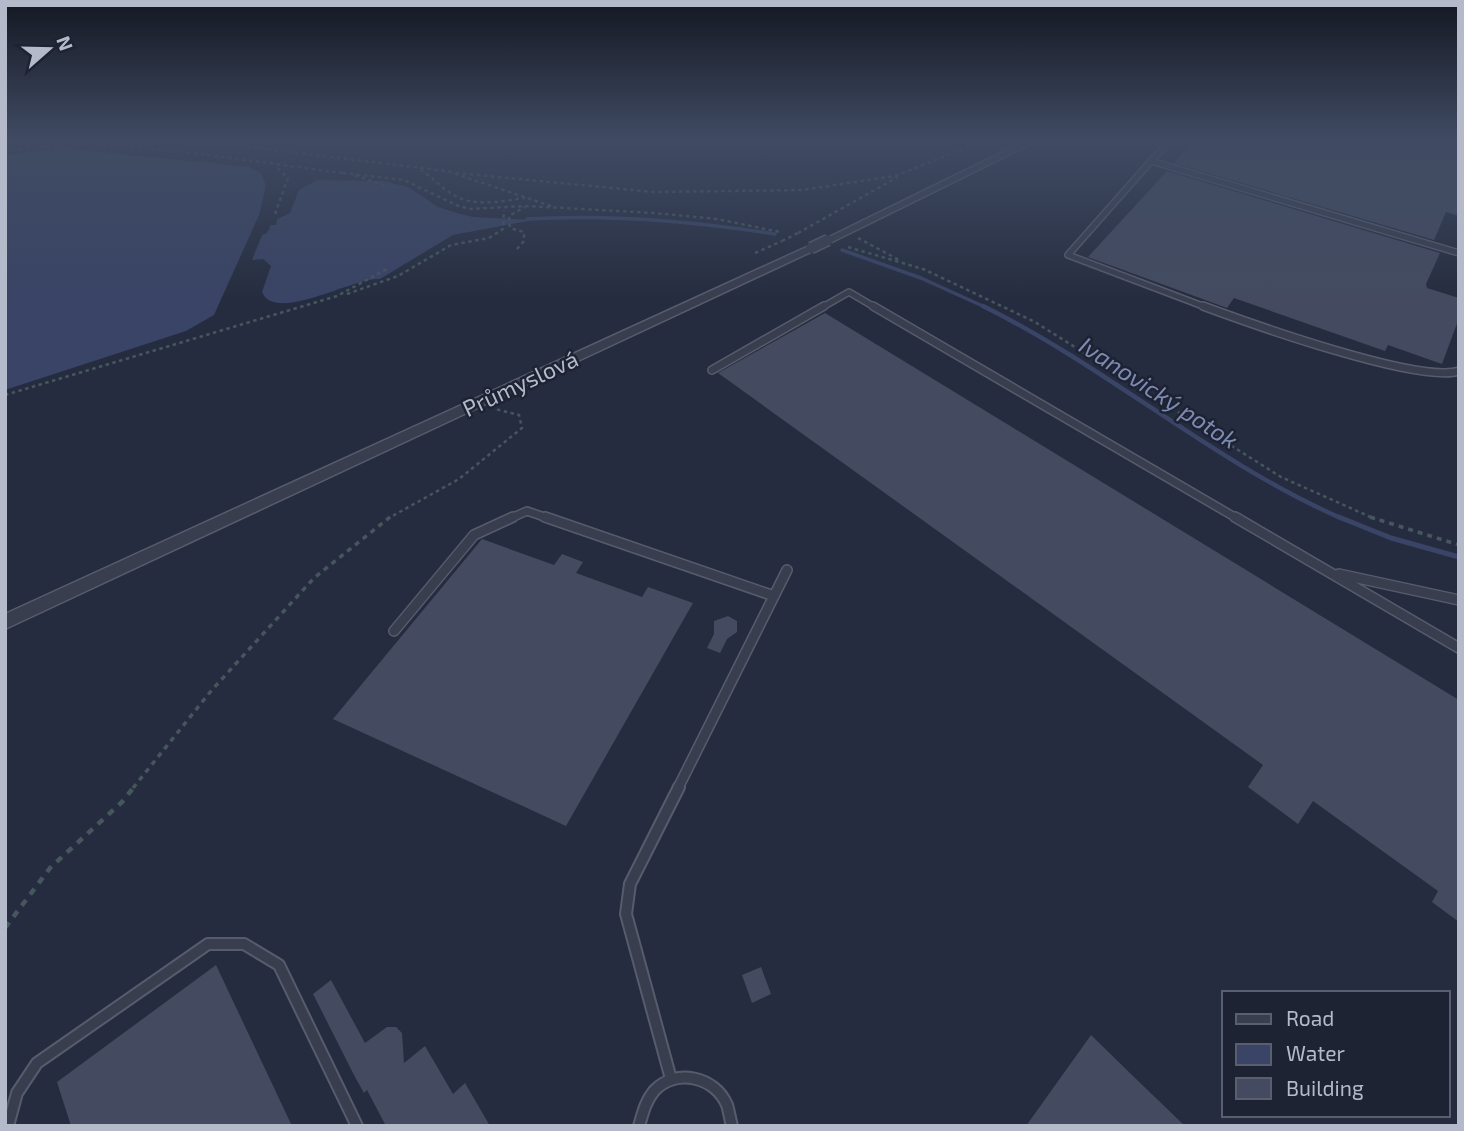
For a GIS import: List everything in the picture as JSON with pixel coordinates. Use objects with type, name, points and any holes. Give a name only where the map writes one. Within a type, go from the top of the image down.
[{"type":"street","name":"Průmyslová","points":[[5,622],[923,194]]},
{"type":"lane","points":[[1122,194],[1069,251],[1072,258],[1274,332],[1381,362],[1447,375],[1459,371]]},
{"type":"lane","points":[[1259,194],[1459,253]]},
{"type":"lane","points":[[712,370],[849,292],[1459,648]]},
{"type":"lane","points":[[394,631],[474,535],[527,511],[774,596]]},
{"type":"lane","points":[[671,1079],[631,937],[626,900],[630,884],[787,570]]},
{"type":"lane","points":[[1330,572],[1459,600]]},
{"type":"lane","points":[[8,1126],[17,1093],[37,1063],[208,944],[244,944],[279,965],[357,1126]]},
{"type":"lane","points":[[639,1126],[647,1101],[658,1087],[671,1079],[686,1075],[701,1078],[715,1086],[725,1099],[732,1126]]},
{"type":"path","points":[[275,214],[282,194]]},
{"type":"path","points":[[436,194],[458,206],[503,210],[526,206],[680,213],[728,219],[780,232]]},
{"type":"path","points":[[451,194],[465,200],[527,198]]},
{"type":"path","points":[[515,194],[559,209]]},
{"type":"path","points":[[755,253],[870,194]]},
{"type":"path","points":[[517,249],[524,241],[524,232],[510,228],[509,216],[526,206]]},
{"type":"path","points":[[5,395],[381,284],[451,245],[496,235],[503,226],[503,210]]},
{"type":"path","points":[[856,237],[902,262]]},
{"type":"path","points":[[848,247],[902,262],[954,282],[1035,322],[1281,477],[1366,516],[1459,545]]},
{"type":"path","points":[[337,296],[387,269]]},
{"type":"path","points":[[5,928],[50,868],[122,802],[211,691],[314,578],[383,521],[459,479],[522,428],[519,415],[486,407]]},
{"type":"water","points":[[5,194],[264,194],[259,215],[214,315],[186,331],[5,390]]},
{"type":"water","points":[[298,194],[418,194],[438,207],[473,217],[533,220],[453,235],[380,279],[368,280],[316,297],[282,303],[270,301],[262,292],[271,266],[263,259],[252,260],[262,235],[267,233],[271,225],[276,225],[277,219],[290,213]]},
{"type":"building","points":[[1146,194],[1243,194],[1440,253],[1426,284],[1427,288],[1459,298],[1459,318],[1442,364],[1388,345],[1385,351],[1234,298],[1227,308],[1088,257]]},
{"type":"building","points":[[1278,194],[1459,194],[1459,216],[1446,212],[1434,240]]},
{"type":"building","points":[[825,313],[1459,700],[1459,922],[1432,902],[1438,891],[1313,801],[1298,824],[1248,787],[1263,765],[718,373]]},
{"type":"building","points":[[482,539],[554,565],[562,554],[583,562],[576,573],[642,597],[648,587],[693,603],[566,826],[333,719]]},
{"type":"building","points":[[728,616],[737,621],[737,632],[727,639],[720,653],[707,648],[714,634],[714,621]]},
{"type":"building","points":[[216,965],[292,1126],[71,1126],[57,1082]]},
{"type":"building","points":[[761,967],[771,994],[752,1003],[742,975]]},
{"type":"building","points":[[331,980],[365,1043],[387,1027],[396,1027],[402,1033],[404,1063],[425,1046],[453,1094],[465,1083],[490,1126],[386,1126],[367,1090],[364,1093],[355,1077],[313,994]]},
{"type":"building","points":[[1091,1035],[1134,1077],[1185,1126],[1026,1126]]},
{"type":"waterway","name":"Ivanovický potok","points":[[527,219],[590,217],[651,220],[775,234]]},
{"type":"waterway","name":"Ivanovický potok","points":[[842,250],[921,278],[985,307]]},
{"type":"waterway","name":"Ivanovický potok","points":[[985,307],[1074,358],[1250,471],[1343,519]]},
{"type":"waterway","name":"Ivanovický potok","points":[[1339,517],[1391,538],[1459,557]]}]
